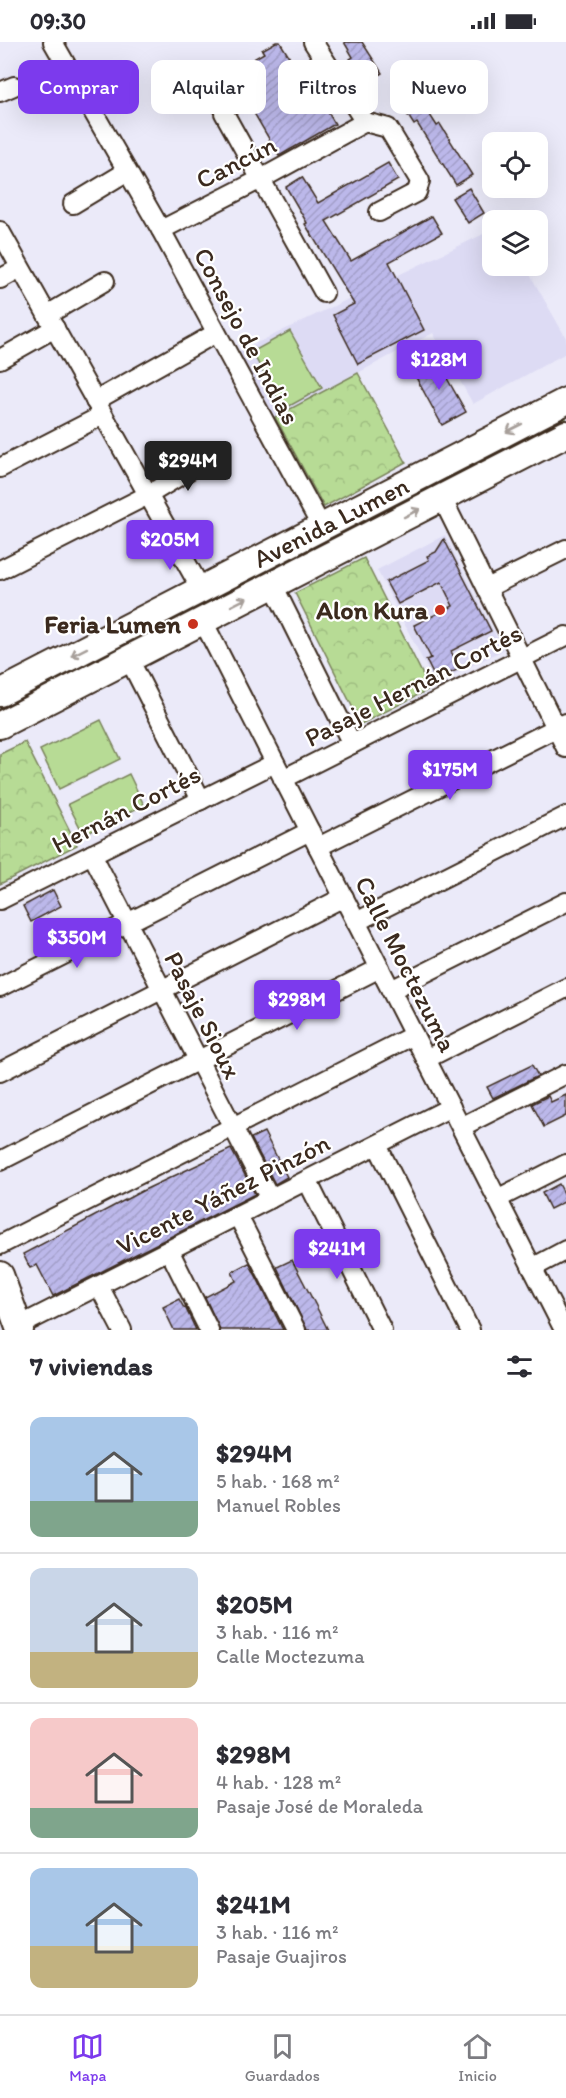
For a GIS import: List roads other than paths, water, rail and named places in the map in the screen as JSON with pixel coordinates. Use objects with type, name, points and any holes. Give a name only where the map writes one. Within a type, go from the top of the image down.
[{"type":"street","name":"Consejo de Indias","points":[[53,42],[160,230],[321,526]]},
{"type":"street","points":[[313,42],[365,122],[388,128],[420,182],[417,192],[379,212]]},
{"type":"street","points":[[225,114],[324,293]]},
{"type":"street","name":"Cancún","points":[[160,230],[261,179],[365,122]]},
{"type":"street","points":[[73,204],[126,172]]},
{"type":"street","points":[[0,231],[201,589]]},
{"type":"street","points":[[0,279],[20,268]]},
{"type":"street","points":[[0,359],[105,281]]},
{"type":"street","points":[[0,468],[216,333]]},
{"type":"street","name":"Avenida Lumen","points":[[0,693],[566,401]]},
{"type":"street","name":"Avenida Lumen","points":[[0,725],[566,434]]},
{"type":"street","points":[[0,570],[148,495],[199,464]]},
{"type":"street","points":[[442,498],[522,658],[561,725],[566,748]]},
{"type":"street","points":[[487,588],[566,549]]},
{"type":"street","points":[[273,585],[352,744]]},
{"type":"street","name":"Calle Moctezuma","points":[[203,621],[564,1330]]},
{"type":"street","name":"Pasaje Hernán Cortés","points":[[279,771],[352,744],[566,636]]},
{"type":"street","points":[[129,659],[201,800]]},
{"type":"street","points":[[0,987],[127,923],[561,725]]},
{"type":"street","name":"Hernán Cortés","points":[[0,900],[201,800],[279,771]]},
{"type":"street","points":[[356,922],[566,816]]},
{"type":"street","name":"Pasaje Sioux","points":[[92,854],[270,1199]]},
{"type":"street","points":[[0,1072],[344,897]]},
{"type":"street","points":[[391,990],[566,902]]},
{"type":"street","points":[[0,1161],[380,968]]},
{"type":"street","points":[[426,1059],[566,988]]},
{"type":"street","points":[[0,1245],[414,1035]]},
{"type":"street","points":[[461,1127],[566,1074]]},
{"type":"street","name":"Vicente Yáñez Pinzón","points":[[20,1328],[450,1107]]},
{"type":"street","points":[[377,1145],[470,1330]]},
{"type":"street","points":[[497,1199],[566,1164]]},
{"type":"street","points":[[307,1180],[382,1330]]},
{"type":"street","points":[[238,1216],[296,1330]]},
{"type":"street","points":[[169,1250],[210,1330]]},
{"type":"street","points":[[532,1268],[566,1250]]},
{"type":"street","points":[[0,1275],[20,1328]]},
{"type":"street","points":[[99,1286],[122,1330]]},
{"type":"place","name":"Alon Kura","points":[[440,610]]},
{"type":"place","name":"Feria Lumen","points":[[193,624]]}]
